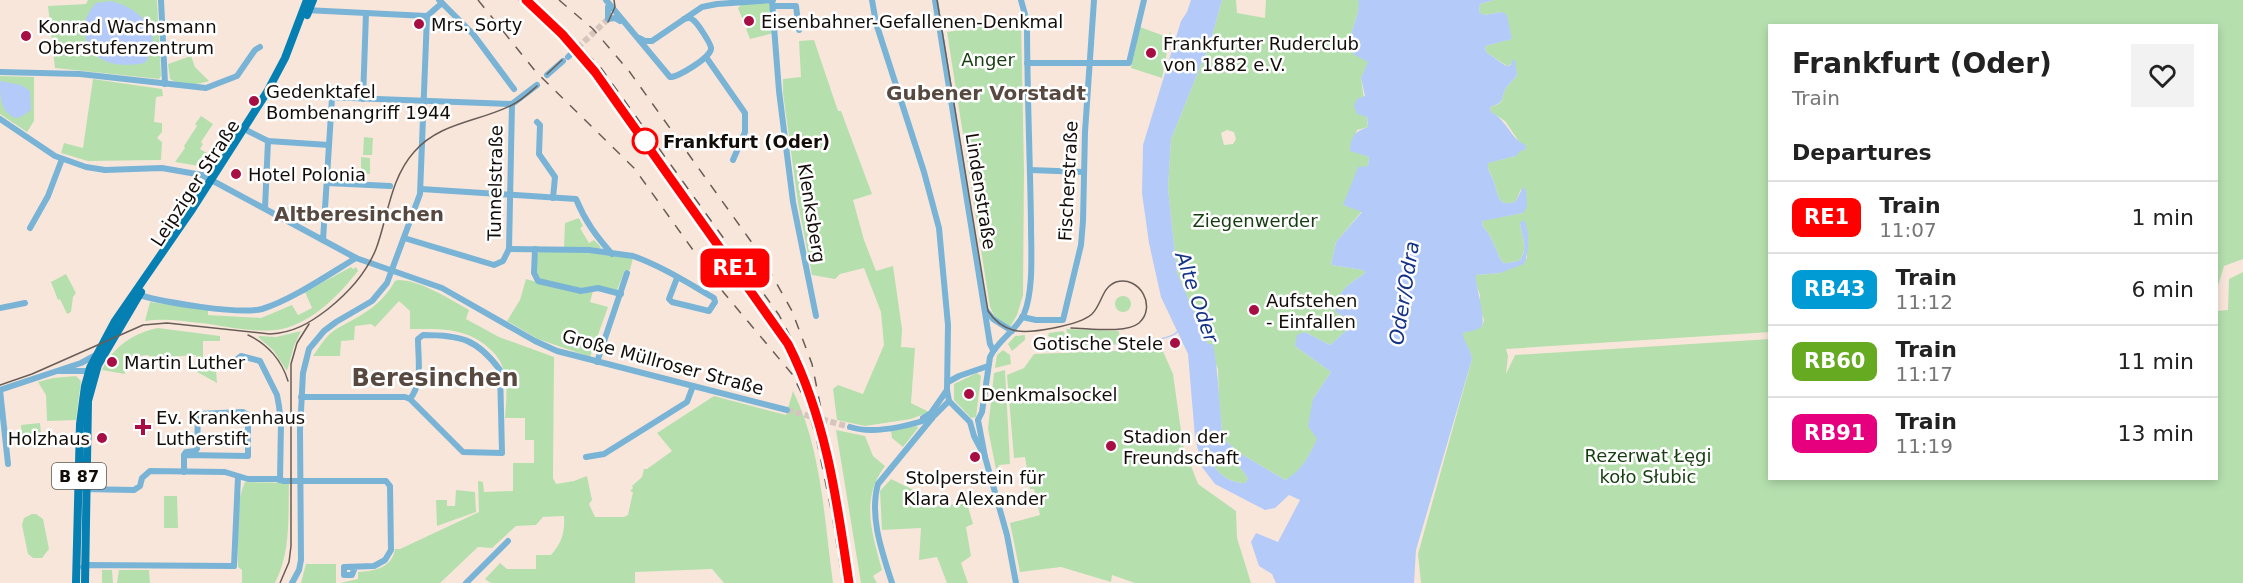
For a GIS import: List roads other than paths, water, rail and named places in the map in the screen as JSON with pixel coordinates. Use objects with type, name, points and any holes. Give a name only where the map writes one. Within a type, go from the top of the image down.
[{"type":"main road","name":"Leipziger Straße","points":[[92,370],[96,355],[115,321],[271,95],[289,60],[306,10],[307,0]]},
{"type":"main road","name":"Leipziger Straße","points":[[92,370],[213,180],[277,74],[306,10],[313,0]]},
{"type":"main road","name":"B 87","points":[[76,583],[92,370]]},
{"type":"main road","name":"B 87","points":[[82,489],[85,583]]},
{"type":"street","points":[[161,0],[165,84]]},
{"type":"street","points":[[872,0],[876,23],[923,168],[939,228],[948,325],[947,390],[949,401],[970,422],[974,436],[985,457]]},
{"type":"street","name":"Lindenstraße","points":[[935,0],[990,345],[993,350]]},
{"type":"street","points":[[1016,583],[1007,535],[985,457],[978,420],[982,412],[988,366],[993,350],[1022,317],[1028,294],[1031,250],[1027,22],[1021,0]]},
{"type":"street","name":"Fischerstraße","points":[[1022,317],[1036,320],[1064,320],[1081,245],[1094,0]]},
{"type":"street","points":[[1027,63],[1129,63],[1144,0]]},
{"type":"street","points":[[292,583],[301,560],[301,397],[303,373],[309,349],[336,322],[372,302],[387,283],[392,270],[422,189],[427,16],[440,2],[473,34],[514,89]]},
{"type":"street","points":[[607,2],[637,38],[644,43],[670,77],[678,76],[711,51],[711,45],[693,19],[684,19]]},
{"type":"street","points":[[644,43],[652,41],[709,5],[772,2],[796,6],[799,30]]},
{"type":"street","name":"Klenksberg","points":[[772,2],[779,91],[793,202],[816,316]]},
{"type":"street","points":[[306,10],[427,16]]},
{"type":"street","points":[[363,99],[366,13]]},
{"type":"street","points":[[0,72],[80,74],[206,88],[237,76],[255,50],[260,47]]},
{"type":"street","points":[[548,75],[567,57]]},
{"type":"street","points":[[706,57],[745,113],[745,132],[733,160]]},
{"type":"street","name":"Tunnelstraße","points":[[404,238],[494,265],[503,261],[509,249],[512,104],[537,85]]},
{"type":"street","points":[[271,95],[512,104]]},
{"type":"street","points":[[323,240],[332,98]]},
{"type":"street","name":"Große Müllroser Straße","points":[[0,119],[62,159],[95,169],[162,168],[192,172],[213,180],[356,258],[442,288],[542,345],[597,362],[787,410]]},
{"type":"street","points":[[537,122],[540,125],[539,154],[555,177],[553,198]]},
{"type":"street","points":[[248,131],[268,141],[329,145]]},
{"type":"street","points":[[265,208],[268,141]]},
{"type":"street","points":[[30,228],[48,196],[62,159]]},
{"type":"street","points":[[1030,170],[1084,172]]},
{"type":"street","points":[[327,183],[390,186]]},
{"type":"street","points":[[422,189],[576,199],[584,219],[613,254]]},
{"type":"street","points":[[509,249],[589,250],[640,258],[677,278],[714,298],[715,302],[711,309],[709,311],[672,303],[669,297],[677,278]]},
{"type":"street","points":[[535,249],[534,273],[538,281],[581,291],[598,288],[621,294]]},
{"type":"street","points":[[139,295],[231,310],[256,310],[266,308],[300,291],[356,258]]},
{"type":"street","points":[[597,362],[627,273]]},
{"type":"street","points":[[0,308],[25,303]]},
{"type":"street","points":[[985,308],[993,319],[1012,331]]},
{"type":"street","points":[[301,397],[405,397],[410,399],[463,452],[502,453],[500,370],[492,359],[473,342],[450,335],[423,335],[418,339],[418,384],[416,392],[410,399]]},
{"type":"street","points":[[9,464],[0,390],[81,363],[96,355]]},
{"type":"street","points":[[232,363],[241,356],[260,361],[277,394],[281,423],[280,480]]},
{"type":"street","points":[[948,382],[988,366]]},
{"type":"street","points":[[55,371],[92,370]]},
{"type":"street","points":[[586,457],[604,454],[687,402],[693,386]]},
{"type":"street","points":[[912,424],[931,413],[947,390]]},
{"type":"street","points":[[892,583],[879,537],[875,497],[878,484],[949,401]]},
{"type":"street","points":[[243,412],[248,415],[248,456],[184,455],[186,452],[197,449],[198,414],[243,412]]},
{"type":"street","points":[[850,427],[867,430],[912,424],[933,417]]},
{"type":"street","points":[[970,422],[978,420]]},
{"type":"street","points":[[184,455],[184,472]]},
{"type":"street","points":[[82,489],[134,490],[140,486],[142,478],[150,471],[225,472],[238,477],[301,481],[386,481],[390,486],[391,550],[380,563],[374,566],[355,567]]},
{"type":"street","points":[[77,572],[85,566],[234,566],[238,477]]},
{"type":"street","points":[[466,583],[508,541]]},
{"type":"water","name":"Oder/Odra","points":[[1191,0],[1222,0],[1211,40],[1171,139],[1168,188],[1177,273],[1208,344],[1213,344],[1223,439],[1243,455],[1285,480],[1308,457],[1317,439],[1308,426],[1313,399],[1331,372],[1295,346],[1297,335],[1305,332],[1330,345],[1355,323],[1336,312],[1334,302],[1347,286],[1365,273],[1363,270],[1331,265],[1336,242],[1362,212],[1343,205],[1358,167],[1368,166],[1369,157],[1350,151],[1354,135],[1368,127],[1367,117],[1357,114],[1354,106],[1357,99],[1365,96],[1361,78],[1368,62],[1353,54],[1352,31],[1358,12],[1359,1],[1357,0],[1494,0],[1480,4],[1479,12],[1484,15],[1502,12],[1507,15],[1512,39],[1485,46],[1486,52],[1506,66],[1511,65],[1512,60],[1515,60],[1517,75],[1506,88],[1501,102],[1490,107],[1491,112],[1502,120],[1521,143],[1526,145],[1525,150],[1520,151],[1516,156],[1488,163],[1488,166],[1502,202],[1516,201],[1523,187],[1526,190],[1527,207],[1523,213],[1482,221],[1502,261],[1506,263],[1519,261],[1524,252],[1520,223],[1524,220],[1528,236],[1527,254],[1524,264],[1500,273],[1476,275],[1482,323],[1481,327],[1463,333],[1472,359],[1416,550],[1414,583],[1276,583],[1272,574],[1259,566],[1251,542],[1256,533],[1278,542],[1300,500],[1289,495],[1275,508],[1265,510],[1215,484],[1202,467],[1195,437],[1188,354],[1161,297],[1149,243],[1142,193],[1143,145],[1181,21]],"holes":[[[1213,453],[1219,454],[1242,469],[1248,479],[1245,483],[1228,479],[1215,468],[1210,457]]]},
{"type":"water","points":[[111,1],[122,4],[140,16],[152,32],[151,52],[145,63],[125,65],[106,62],[92,51],[85,33],[88,13],[96,3]]},
{"type":"water","points":[[0,81],[21,85],[30,91],[31,110],[15,118],[6,112],[0,93]]},
{"type":"waterway","points":[[1135,339],[1164,338],[1178,331]]},
{"type":"tunnel","points":[[571,54],[608,19]]},
{"type":"tunnel","points":[[787,410],[850,427]]},
{"type":"tram line","points":[[608,22],[615,7],[614,0]]},
{"type":"tram line","points":[[937,0],[988,311],[999,323],[1009,329],[1030,331],[1066,325],[1086,318],[1095,310],[1111,284],[1116,282],[1132,283],[1139,288],[1146,301],[1144,316],[1139,323],[1133,326],[1116,329],[1071,328]]},
{"type":"tram line","points":[[547,74],[562,60]]},
{"type":"tram line","points":[[0,385],[32,374],[143,325],[167,323],[270,334],[286,332],[308,323],[343,296],[367,267],[376,249],[395,186],[414,152],[436,134],[512,105],[537,86]]},
{"type":"tram line","points":[[280,583],[289,562],[291,546],[291,364],[297,343],[309,324]]},
{"type":"tram line","points":[[248,335],[262,343],[273,354],[288,381]]},
{"type":"railway","points":[[478,0],[536,72],[634,168],[724,293],[792,374],[806,402],[817,441],[843,583]]},
{"type":"railway","points":[[519,0],[559,37],[591,75],[778,336],[794,366]]},
{"type":"railway","points":[[559,0],[593,29],[629,71],[760,254],[792,311],[812,364],[838,493],[852,583]]},
{"type":"railway","points":[[558,25],[601,68],[779,315],[803,361]]},
{"type":"train","name":"RE1","points":[[526,0],[562,34],[595,72],[788,344],[806,382],[824,439],[849,583]]},
{"type":"place","name":"Eisenbahner-Gefallenen-Denkmal","points":[[749,21]]},
{"type":"place","name":"Mrs. Sorty","points":[[419,24]]},
{"type":"place","name":"Konrad Wachsmann Oberstufenzentrum","points":[[26,36]]},
{"type":"place","name":"Frankfurter Ruderclub von 1882 e.V.","points":[[1151,53]]},
{"type":"place","name":"Gedenktafel Bombenangriff 1944","points":[[254,101]]},
{"type":"place","name":"Frankfurt (Oder)","points":[[645,141]]},
{"type":"place","name":"Hotel Polonia","points":[[236,174]]},
{"type":"place","name":"Aufstehen - Einfallen","points":[[1254,310]]},
{"type":"place","name":"Gotische Stele","points":[[1175,343]]},
{"type":"place","name":"Martin Luther","points":[[112,362]]},
{"type":"place","name":"Denkmalsockel","points":[[969,394]]},
{"type":"place","name":"Ev. Krankenhaus Lutherstift","points":[[143,427]]},
{"type":"place","name":"Holzhaus","points":[[102,438]]},
{"type":"place","name":"Stadion der Freundschaft","points":[[1111,446]]},
{"type":"place","name":"Stolperstein für Klara Alexander","points":[[975,457]]},
{"type":"district","name":"Gubener Vorstadt","points":[[986,93]]},
{"type":"district","name":"Altberesinchen","points":[[359,214]]},
{"type":"district","name":"Beresinchen","points":[[435,378]]},
{"type":"park label","name":"Anger","points":[[988,59]]},
{"type":"park label","name":"Ziegenwerder","points":[[1255,220]]},
{"type":"park label","name":"Rezerwat Łęgi koło Słubic","points":[[1648,465]]},
{"type":"water label","name":"Alte Oder","points":[[1197,297]]}]
